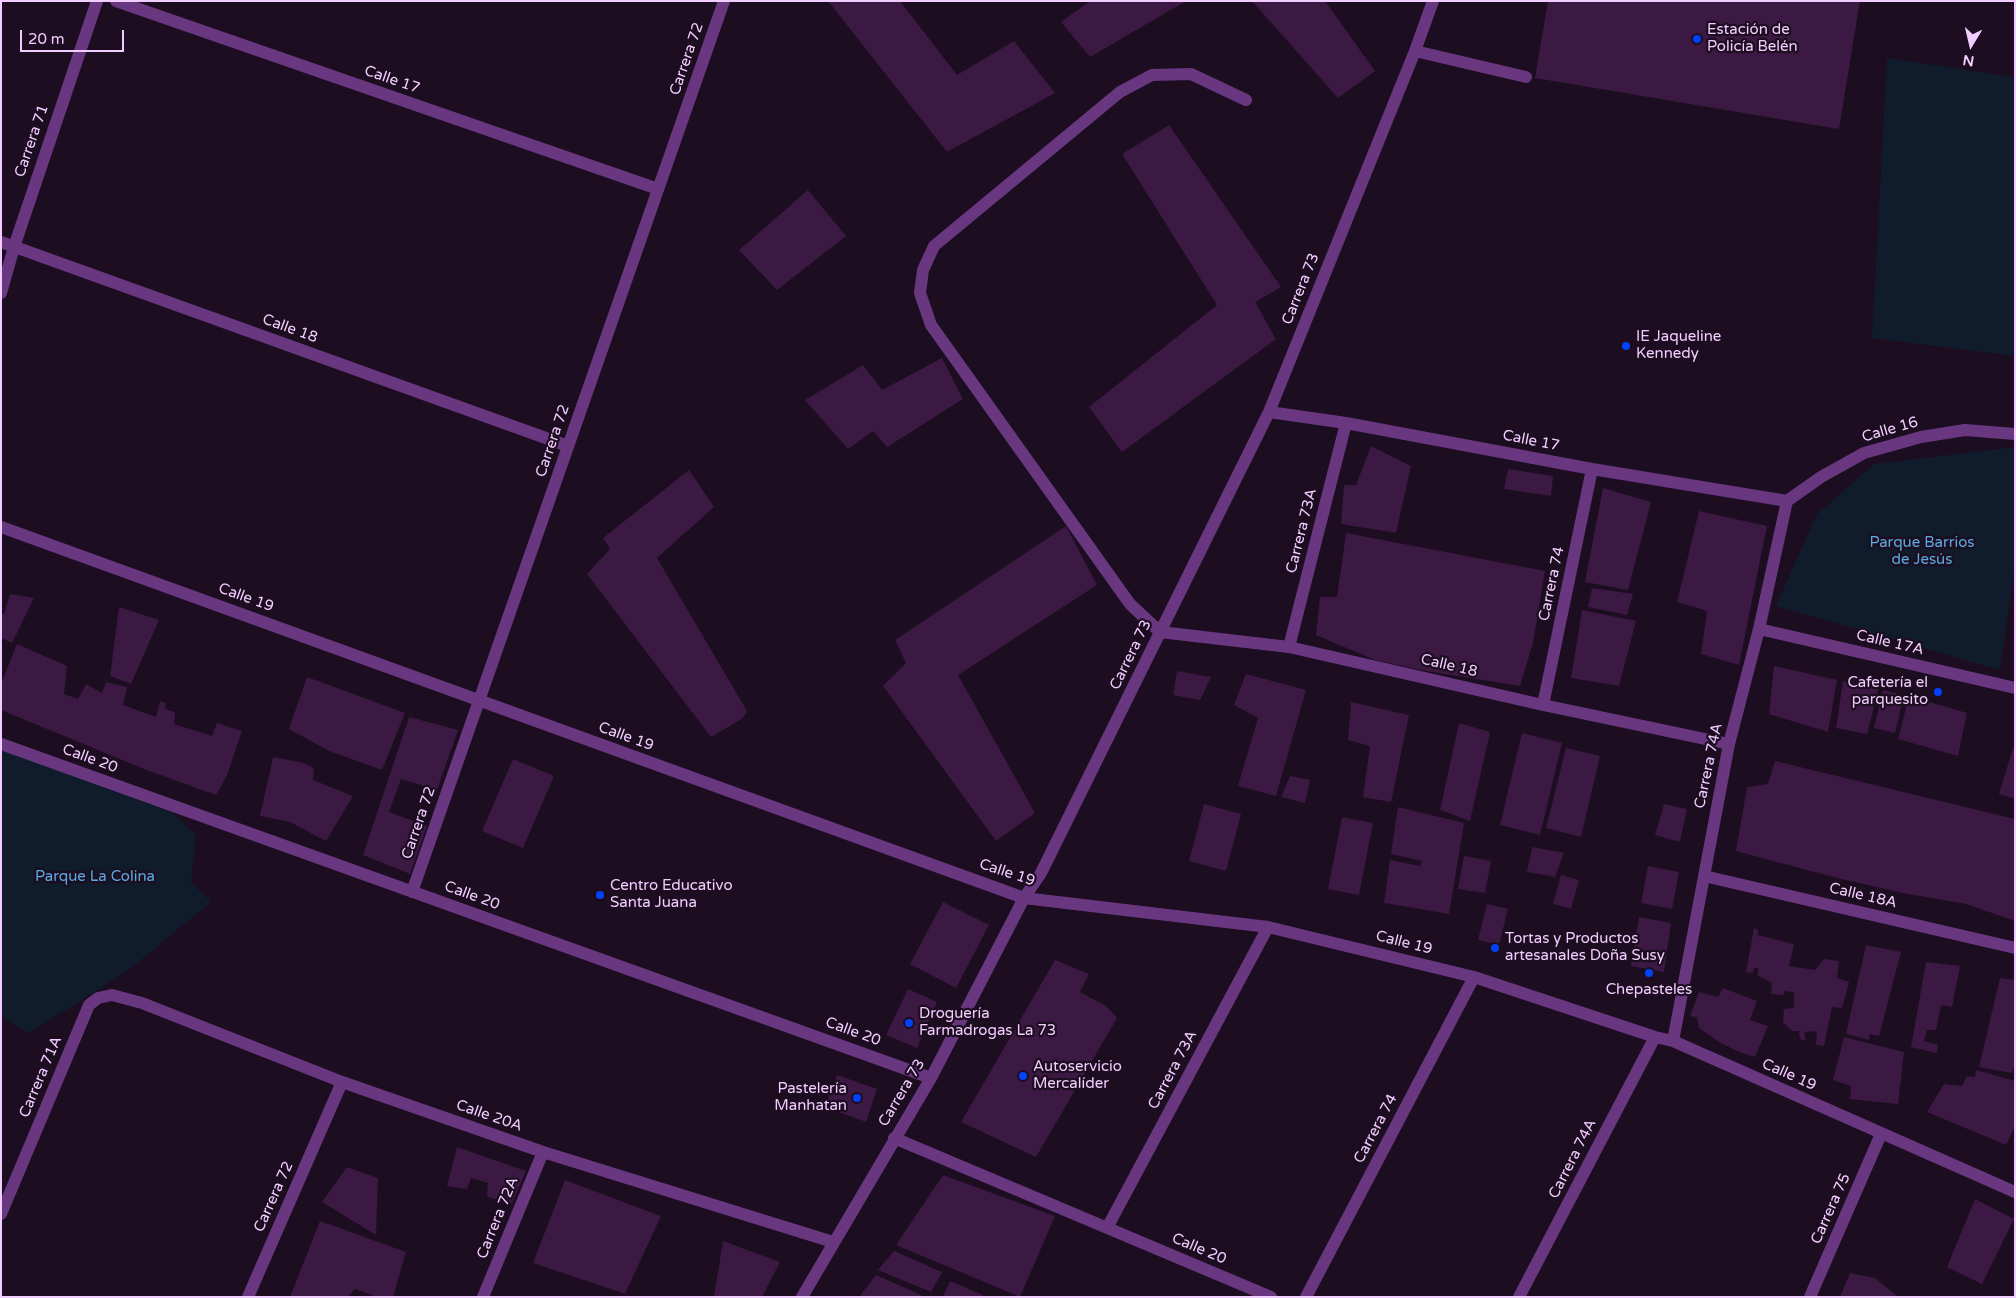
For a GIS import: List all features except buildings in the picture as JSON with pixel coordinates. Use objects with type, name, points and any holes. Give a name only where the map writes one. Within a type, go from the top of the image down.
[{"type":"street","name":"Carrera 71","points":[[1,293],[14,247],[97,1]]},
{"type":"street","name":"Calle 17","points":[[116,1],[658,189]]},
{"type":"street","name":"Carrera 72","points":[[412,892],[724,1]]},
{"type":"street","name":"Carrera 73","points":[[802,1297],[832,1242],[931,1078],[1024,898],[1041,873],[1269,412],[1415,51],[1433,1]]},
{"type":"street","points":[[1415,51],[1526,77]]},
{"type":"street","points":[[1160,632],[1130,604],[931,325],[920,293],[923,270],[934,246],[1120,92],[1152,75],[1191,74],[1246,100]]},
{"type":"street","name":"Calle 18","points":[[1,242],[568,446]]},
{"type":"street","name":"Calle 17","points":[[1269,412],[1346,423],[1592,469],[1787,501]]},
{"type":"street","name":"Carrera 73A","points":[[1289,647],[1346,423]]},
{"type":"street","name":"Calle 16","points":[[1787,501],[1822,477],[1864,453],[1920,437],[1966,430],[2015,434]]},
{"type":"street","name":"Carrera 74","points":[[1543,704],[1592,469]]},
{"type":"street","name":"Carrera 74A","points":[[1673,1040],[1729,744],[1759,629],[1787,501]]},
{"type":"street","name":"Calle 19","points":[[1,527],[1024,898],[1268,927],[1474,977],[1655,1036],[1673,1040],[2015,1192]]},
{"type":"street","name":"Calle 17A","points":[[1759,629],[2015,688]]},
{"type":"street","name":"Calle 18","points":[[1160,632],[1289,647],[1729,744]]},
{"type":"street","name":"Calle 20","points":[[1,744],[931,1078]]},
{"type":"street","name":"Calle 18A","points":[[1704,876],[2015,948]]},
{"type":"street","name":"Carrera 73A","points":[[1107,1228],[1268,927]]},
{"type":"street","name":"Carrera 74","points":[[1306,1297],[1474,977]]},
{"type":"street","name":"Carrera 71A","points":[[1,1214],[89,1005],[98,998],[112,994],[142,1003]]},
{"type":"street","name":"Calle 20A","points":[[142,1003],[342,1082],[543,1152],[832,1242]]},
{"type":"street","name":"Carrera 74A","points":[[1519,1297],[1655,1036]]},
{"type":"street","name":"Carrera 72","points":[[248,1297],[342,1082]]},
{"type":"street","name":"Carrera 75","points":[[1810,1297],[1881,1134]]},
{"type":"street","name":"Calle 20","points":[[894,1138],[1107,1228],[1255,1294],[1270,1297]]},
{"type":"street","name":"Carrera 72A","points":[[484,1297],[543,1152]]},
{"type":"green space","points":[[1887,58],[2015,77],[2015,356],[1872,338]]},
{"type":"green space","name":"Parque Barrios de Jesús","points":[[2015,447],[2015,563],[2000,670],[1776,606],[1817,514],[1874,464]]},
{"type":"green space","name":"Parque La Colina","points":[[1,744],[161,801],[196,835],[191,882],[211,902],[129,970],[29,1033],[1,1017]]},
{"type":"place","name":"Estación de Policía Belén","points":[[1697,39]]},
{"type":"place","name":"IE Jaqueline Kennedy","points":[[1626,346]]},
{"type":"place","name":"Cafetería el parquesito","points":[[1938,692]]},
{"type":"place","name":"Centro Educativo Santa Juana","points":[[600,895]]},
{"type":"place","name":"Tortas y Productos artesanales Doña Susy","points":[[1495,948]]},
{"type":"place","name":"Chepasteles","points":[[1649,973]]},
{"type":"place","name":"Droguería Farmadrogas La 73","points":[[909,1023]]},
{"type":"place","name":"Autoservicio Mercalíder","points":[[1023,1076]]},
{"type":"place","name":"Pastelería Manhatan","points":[[857,1098]]}]
